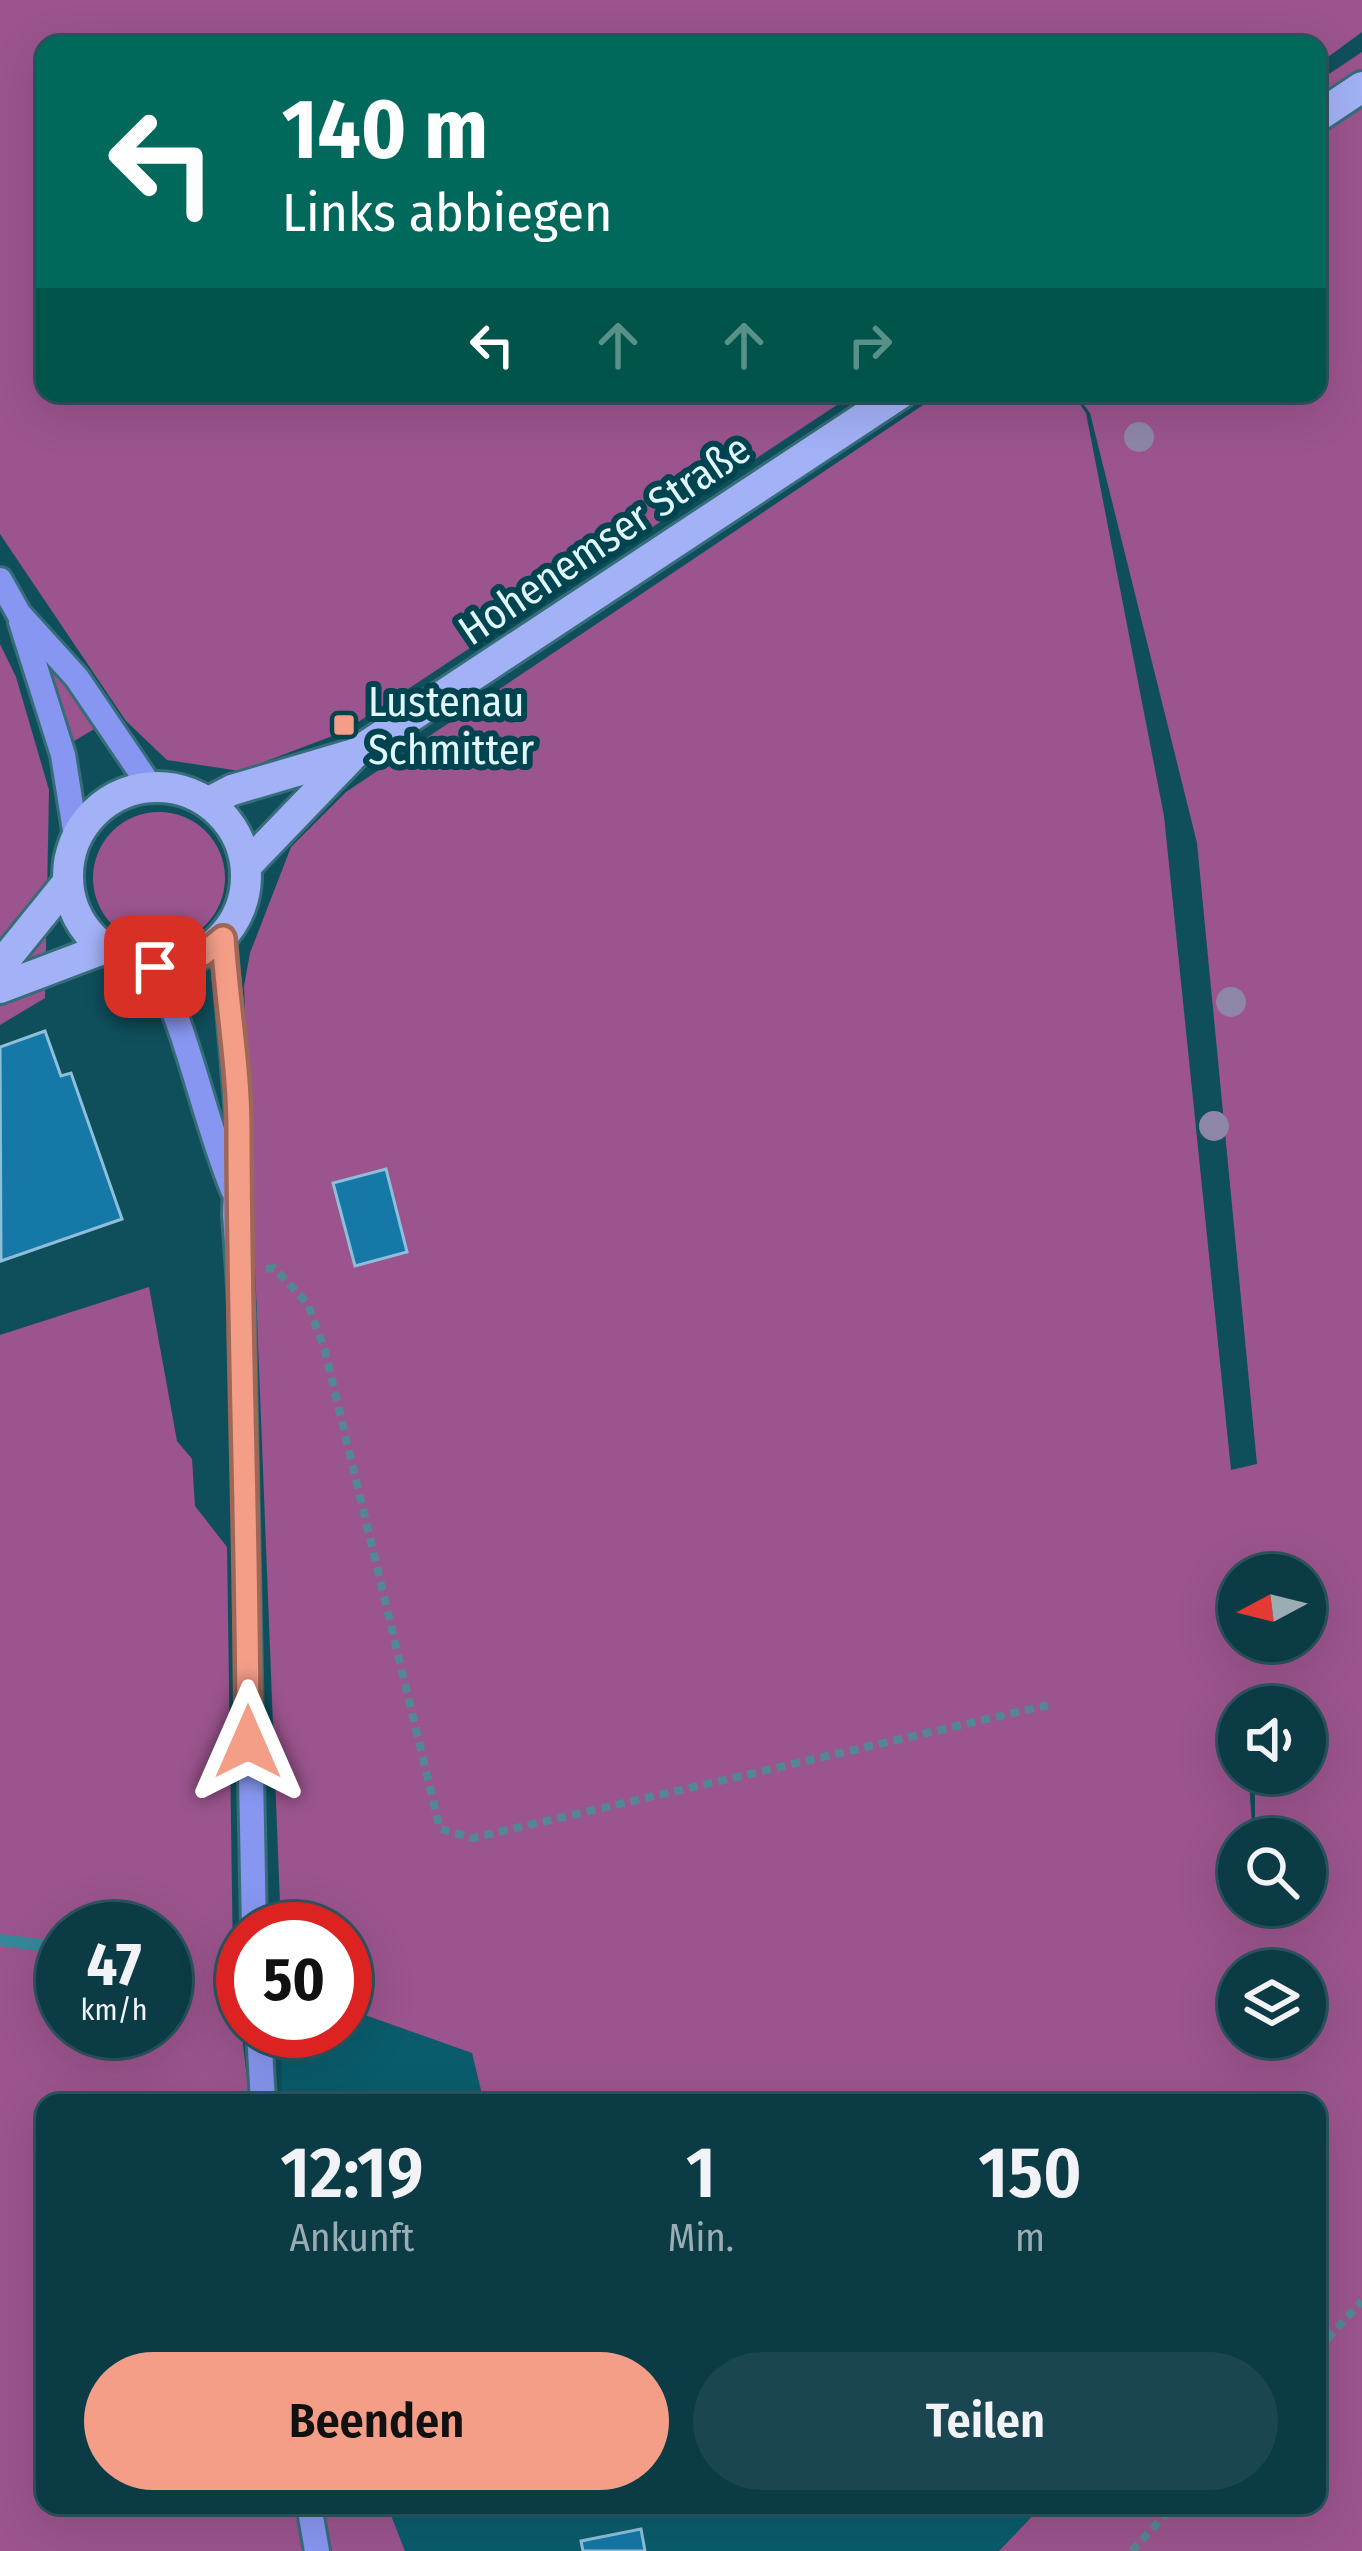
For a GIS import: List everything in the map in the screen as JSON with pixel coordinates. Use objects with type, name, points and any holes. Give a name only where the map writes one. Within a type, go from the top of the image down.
[{"type":"main road","points":[[1326,111],[1362,87]]},
{"type":"main road","name":"Hohenemser Straße","points":[[247,865],[354,754],[887,402]]},
{"type":"main road","points":[[0,580],[19,614],[63,755],[76,837],[68,882],[78,920],[103,949],[155,967],[203,954],[223,938],[242,904],[247,865],[234,829],[209,802],[171,787],[151,786],[120,794],[94,812],[76,837]]},
{"type":"main road","points":[[19,614],[77,678],[151,786]]},
{"type":"main road","name":"Hohenemser Straße","points":[[209,802],[232,790],[354,754]]},
{"type":"main road","points":[[0,966],[68,882]]},
{"type":"main road","points":[[223,938],[239,1126],[235,1196],[241,1269],[253,1902]]},
{"type":"main road","points":[[0,988],[103,949]]},
{"type":"main road","points":[[155,967],[186,1036],[209,1131],[235,1196]]},
{"type":"main road","points":[[260,2058],[262,2094]]},
{"type":"main road","points":[[311,2514],[317,2551]]},
{"type":"path","points":[[241,1269],[274,1268],[291,1284],[308,1304],[325,1351],[440,1829],[473,1838],[1048,1705]]},
{"type":"path","points":[[1326,2340],[1362,2301]]},
{"type":"path","points":[[1132,2551],[1166,2514]]},
{"type":"shaded area","points":[[0,0],[1362,0],[1362,32],[1326,58],[1326,36],[36,36],[36,402],[841,402],[343,732],[240,771],[167,760],[126,721],[0,534]]},
{"type":"shaded area","points":[[1362,52],[1362,2551],[999,2551],[1034,2514],[1326,2514],[1326,2094],[482,2094],[472,2053],[372,2018],[372,1902],[280,1902],[244,986],[250,953],[291,847],[346,792],[928,402],[1078,402],[1086,413],[1164,816],[1231,1470],[1257,1464],[1197,843],[1090,413],[1082,402],[1326,402],[1326,76]],"holes":[[[1218,1686],[1326,1686],[1326,1794],[1255,1794],[1255,1818],[1326,1818],[1326,1926],[1218,1926],[1218,1818],[1252,1818],[1250,1794],[1218,1794]]]},
{"type":"shaded area","points":[[0,644],[16,677],[49,790],[45,998],[0,1025]]},
{"type":"shaded area","points":[[55,672],[96,728],[74,741],[48,676]]},
{"type":"shaded area","points":[[159,812],[184,817],[206,831],[220,853],[225,878],[220,903],[206,925],[184,939],[159,944],[134,939],[112,925],[98,903],[93,878],[98,853],[112,831],[134,817]]},
{"type":"shaded area","points":[[149,1287],[177,1441],[192,1459],[195,1506],[227,1547],[232,1902],[216,1902],[216,2058],[245,2058],[249,2094],[36,2094],[36,2514],[391,2514],[405,2551],[0,2551],[0,1335]]},
{"type":"shaded area","points":[[372,2018],[472,2053],[482,2094],[281,2094],[282,2058],[372,2058]]},
{"type":"shaded area","points":[[391,2514],[1034,2514],[999,2551],[405,2551]]},
{"type":"building","points":[[45,1031],[61,1076],[71,1073],[122,1219],[1,1261],[0,1047]]},
{"type":"building","points":[[386,1169],[407,1252],[355,1266],[333,1183]]},
{"type":"building","points":[[641,2529],[645,2551],[583,2551],[581,2541]]},
{"type":"waterway","points":[[0,1940],[36,1945]]},
{"type":"place","name":"Lustenau Schmitter","points":[[344,725]]},
{"type":"route","points":[[155,967],[180,964],[223,938],[224,998],[239,1126],[235,1196],[241,1269],[248,1742]]}]
